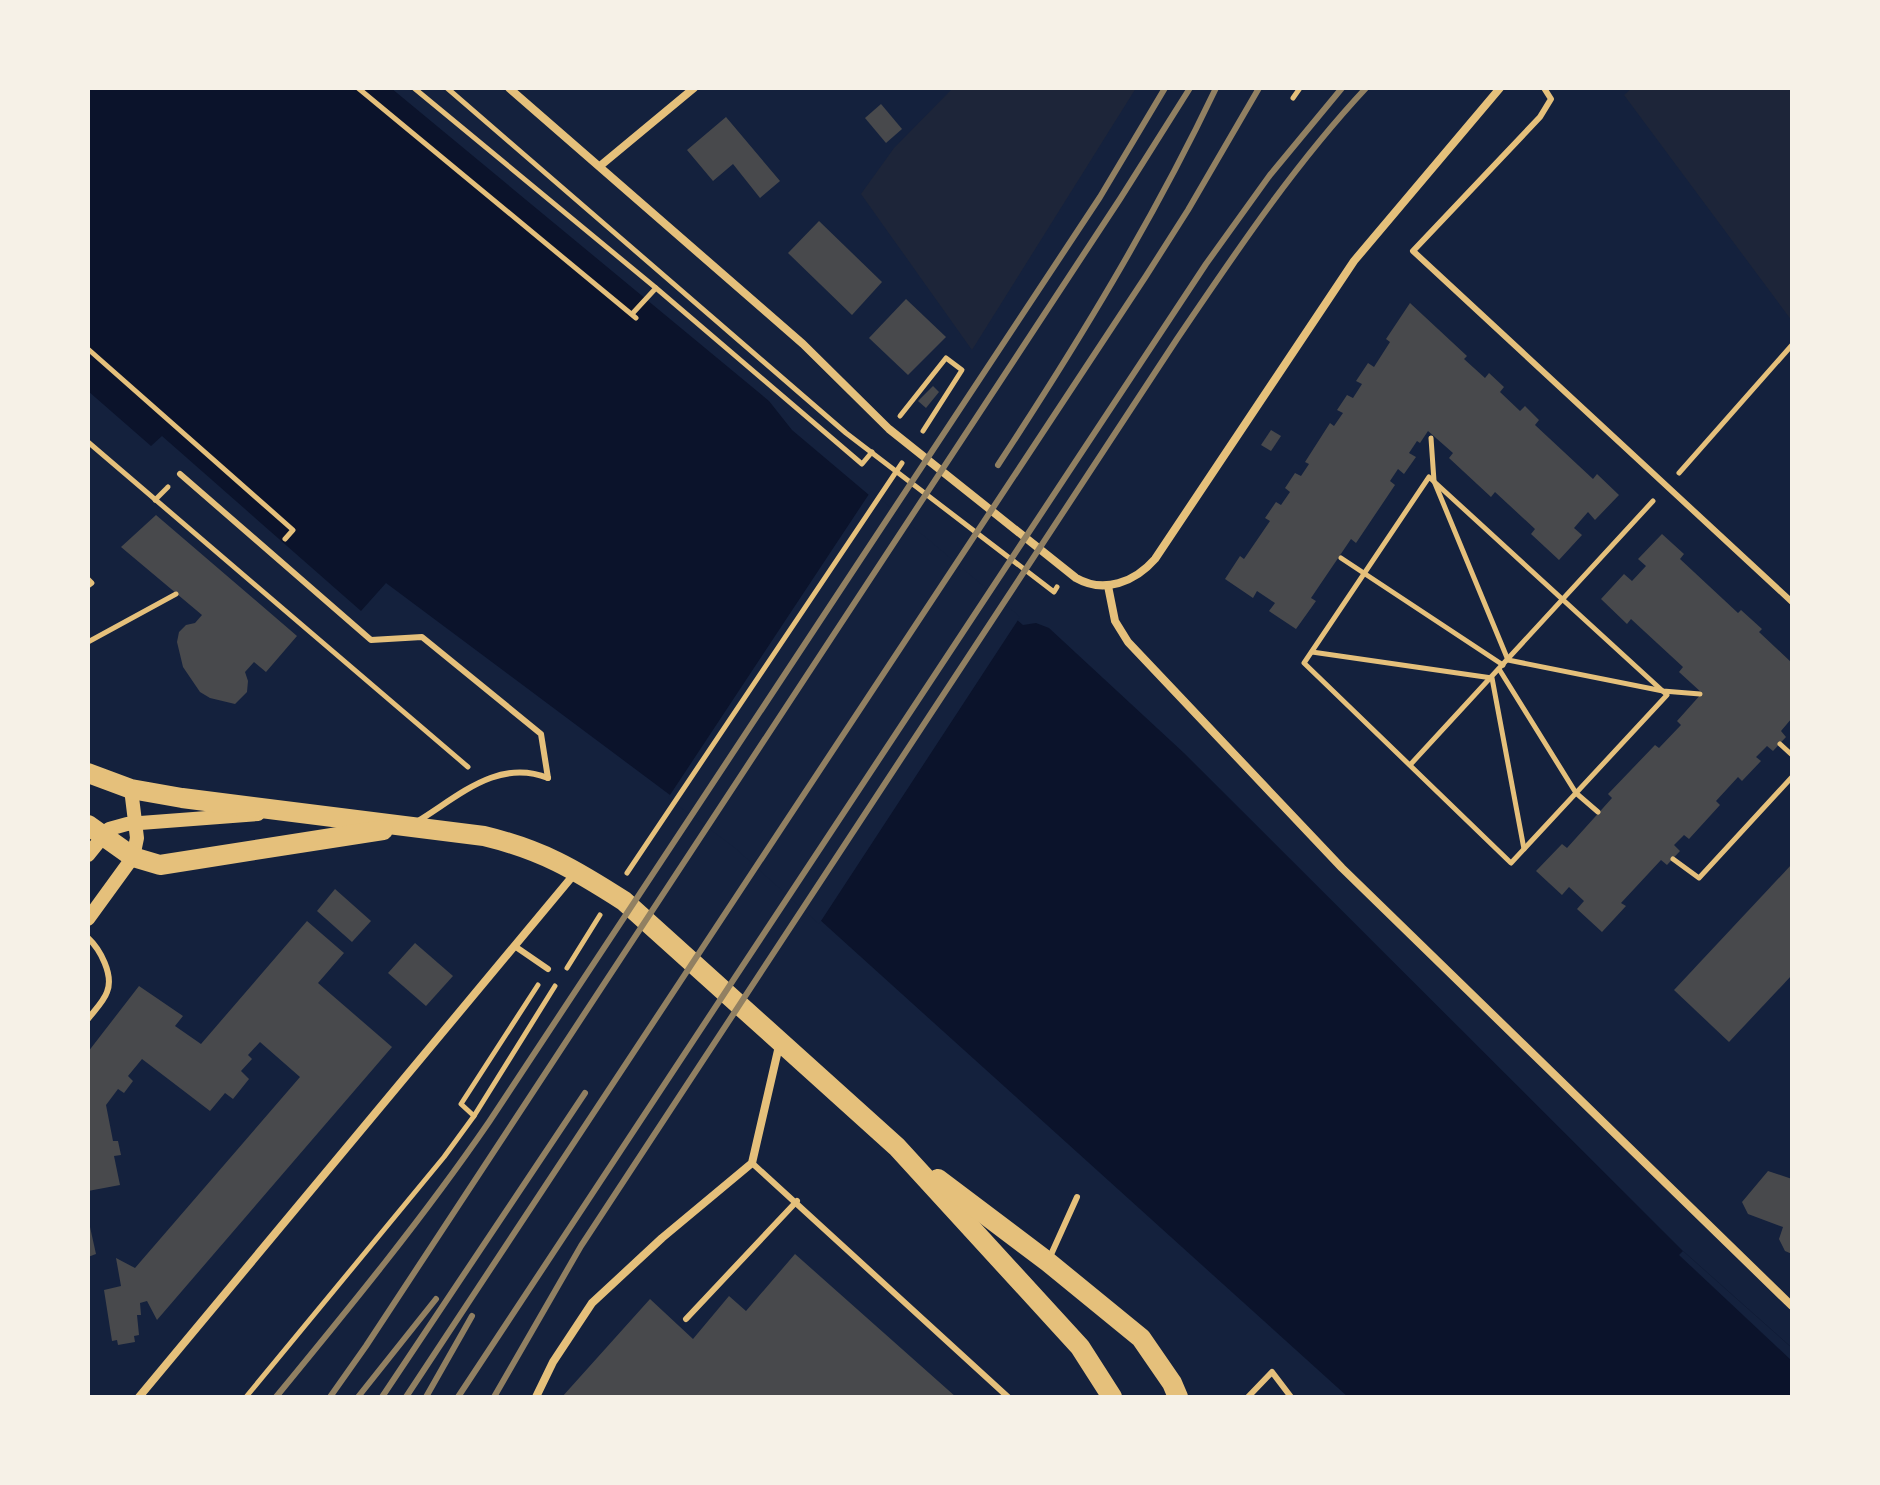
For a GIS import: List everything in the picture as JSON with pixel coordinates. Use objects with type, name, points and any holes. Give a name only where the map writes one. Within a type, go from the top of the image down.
[{"type":"main road","points":[[88,773],[136,790],[283,813],[484,836],[547,855],[576,871],[624,901],[897,1147],[1048,1262],[1141,1338],[1178,1397]]},
{"type":"main road","points":[[110,841],[168,865],[410,826]]},
{"type":"main road","points":[[897,1147],[1080,1347],[1112,1397]]},
{"type":"street","points":[[509,88],[803,344],[889,429],[1065,571],[1082,582],[1108,586],[1137,576],[1155,559],[1354,261],[1500,88]]},
{"type":"street","points":[[600,166],[694,88]]},
{"type":"street","points":[[1108,586],[1115,621],[1128,642],[1342,868],[1792,1306]]},
{"type":"street","points":[[88,855],[110,841],[136,848],[136,790]]},
{"type":"street","points":[[88,919],[116,826],[136,822],[283,813]]},
{"type":"street","points":[[139,1397],[516,947],[576,871]]},
{"type":"street","points":[[536,1397],[553,1362],[592,1303],[662,1238],[752,1163],[780,1041]]},
{"type":"lane","points":[[1544,88],[1551,99],[1540,117],[1413,251],[1792,602]]},
{"type":"lane","points":[[180,474],[371,640],[422,637],[541,734],[548,778],[521,771],[507,772],[485,780],[410,826]]},
{"type":"lane","points":[[88,938],[96,945],[109,977],[107,992],[88,1019]]},
{"type":"lane","points":[[516,947],[548,969]]},
{"type":"lane","points":[[752,1163],[1008,1397]]},
{"type":"lane","points":[[1048,1262],[1077,1197]]},
{"type":"lane","points":[[686,1319],[797,1201]]},
{"type":"lane","points":[[1248,1397],[1272,1372],[1291,1397]]},
{"type":"path","points":[[358,88],[634,316],[656,288]]},
{"type":"path","points":[[414,88],[862,464],[872,452]]},
{"type":"path","points":[[447,88],[834,423],[1054,592],[1065,571]]},
{"type":"path","points":[[1293,98],[1300,88]]},
{"type":"path","points":[[1410,765],[1667,487],[1792,345]]},
{"type":"path","points":[[88,349],[293,530],[271,555]]},
{"type":"path","points":[[889,429],[946,358],[962,370],[919,437]]},
{"type":"path","points":[[1431,438],[1434,481],[1503,664],[1576,793],[1598,812]]},
{"type":"path","points":[[88,442],[485,780]]},
{"type":"path","points":[[626,876],[910,450]]},
{"type":"path","points":[[1429,477],[1667,695],[1511,863],[1304,663],[1364,573],[1429,477]]},
{"type":"path","points":[[1341,558],[1503,664],[1663,691],[1700,694]]},
{"type":"path","points":[[88,579],[92,583],[88,586]]},
{"type":"path","points":[[88,642],[176,594]]},
{"type":"path","points":[[1312,652],[1492,678]]},
{"type":"path","points":[[1492,678],[1524,850]]},
{"type":"path","points":[[1780,744],[1792,755]]},
{"type":"path","points":[[1673,859],[1699,878],[1792,777]]},
{"type":"path","points":[[246,1397],[474,1116],[609,902]]},
{"type":"path","points":[[474,1116],[461,1104],[548,969]]},
{"type":"shaded area","points":[[88,88],[391,88],[769,401],[792,430],[1023,625],[1036,623],[1049,628],[1184,753],[1683,1251],[1792,1348],[1792,1397],[1348,1397],[737,845],[386,583],[361,611],[162,436],[151,446],[88,391]]},
{"type":"shaded area","points":[[953,88],[1136,88],[972,350],[861,194],[894,148]]},
{"type":"shaded area","points":[[1632,88],[1792,88],[1792,321],[1624,95]]},
{"type":"pier","points":[[871,491],[1020,617],[819,924],[735,848],[668,798]]},
{"type":"pier","points":[[1683,1251],[1792,1348],[1792,1361],[1679,1255]]},
{"type":"building","points":[[881,104],[902,129],[886,143],[865,118]]},
{"type":"building","points":[[726,117],[780,181],[760,198],[733,164],[713,181],[687,150]]},
{"type":"building","points":[[819,221],[882,282],[852,315],[788,253]]},
{"type":"building","points":[[906,299],[946,337],[908,375],[869,338]]},
{"type":"building","points":[[1410,303],[1467,356],[1464,359],[1485,378],[1489,373],[1504,387],[1500,392],[1520,411],[1525,406],[1539,420],[1535,425],[1593,479],[1597,474],[1619,495],[1595,520],[1588,512],[1574,528],[1582,535],[1559,560],[1531,534],[1535,529],[1495,492],[1491,497],[1449,458],[1453,453],[1428,431],[1409,453],[1416,457],[1404,474],[1398,469],[1390,481],[1395,485],[1356,543],[1351,539],[1311,598],[1316,601],[1296,629],[1269,611],[1275,603],[1257,591],[1253,598],[1225,579],[1240,556],[1244,559],[1270,521],[1265,518],[1276,502],[1281,505],[1290,492],[1285,488],[1295,473],[1301,476],[1309,464],[1305,462],[1330,423],[1334,426],[1343,413],[1337,410],[1347,395],[1353,398],[1362,384],[1356,381],[1368,363],[1374,367],[1390,342],[1386,339]]},
{"type":"building","points":[[933,386],[939,392],[926,408],[918,401]]},
{"type":"building","points":[[1271,430],[1281,436],[1271,451],[1261,445]]},
{"type":"building","points":[[156,515],[297,636],[266,672],[254,662],[245,672],[247,692],[235,704],[210,698],[200,692],[183,667],[177,642],[179,632],[202,615],[121,547]]},
{"type":"building","points":[[1662,534],[1684,554],[1680,559],[1738,613],[1741,610],[1762,629],[1759,632],[1792,663],[1792,718],[1781,731],[1786,737],[1773,751],[1767,746],[1756,757],[1761,761],[1742,781],[1738,777],[1716,801],[1720,805],[1689,839],[1684,835],[1674,845],[1680,851],[1667,865],[1661,860],[1621,903],[1626,906],[1602,932],[1577,909],[1584,901],[1569,887],[1562,895],[1536,871],[1562,844],[1567,848],[1612,798],[1608,794],[1655,745],[1659,748],[1681,725],[1677,721],[1702,693],[1679,672],[1683,667],[1631,619],[1627,624],[1601,599],[1624,574],[1632,581],[1646,566],[1638,559]]},
{"type":"building","points":[[1792,864],[1792,975],[1729,1042],[1674,990]]},
{"type":"building","points":[[335,889],[371,921],[352,942],[317,911]]},
{"type":"building","points":[[307,921],[344,953],[318,983],[392,1047],[157,1320],[147,1301],[140,1303],[141,1315],[137,1315],[139,1335],[134,1336],[135,1342],[118,1345],[117,1340],[112,1341],[104,1290],[121,1286],[116,1258],[135,1268],[300,1077],[260,1042],[248,1055],[252,1059],[241,1071],[249,1079],[233,1099],[225,1093],[210,1111],[142,1059],[128,1076],[133,1081],[124,1093],[118,1089],[106,1105],[113,1141],[118,1141],[121,1155],[114,1156],[120,1185],[88,1191],[88,1052],[139,986],[183,1016],[175,1026],[201,1044]]},
{"type":"building","points":[[415,943],[453,976],[426,1006],[388,973]]},
{"type":"building","points":[[1768,1171],[1792,1179],[1792,1254],[1785,1251],[1779,1239],[1783,1227],[1748,1214],[1742,1202]]},
{"type":"building","points":[[88,1218],[96,1254],[88,1257]]},
{"type":"building","points":[[795,1254],[956,1397],[562,1397],[650,1299],[693,1339],[729,1296],[746,1311]]},
{"type":"railway","points":[[276,1397],[359,1296],[489,1122],[1100,197],[1165,88]]},
{"type":"railway","points":[[330,1397],[1120,199],[1190,88]]},
{"type":"railway","points":[[998,465],[1113,280],[1167,185],[1216,88]]},
{"type":"railway","points":[[406,1397],[1146,276],[1259,88]]},
{"type":"railway","points":[[458,1397],[1206,264],[1270,175],[1342,88]]},
{"type":"railway","points":[[494,1397],[581,1246],[1177,339],[1290,178],[1366,88]]},
{"type":"railway","points":[[382,1397],[585,1093]]},
{"type":"railway","points":[[358,1397],[436,1299]]},
{"type":"railway","points":[[426,1397],[472,1316]]}]
